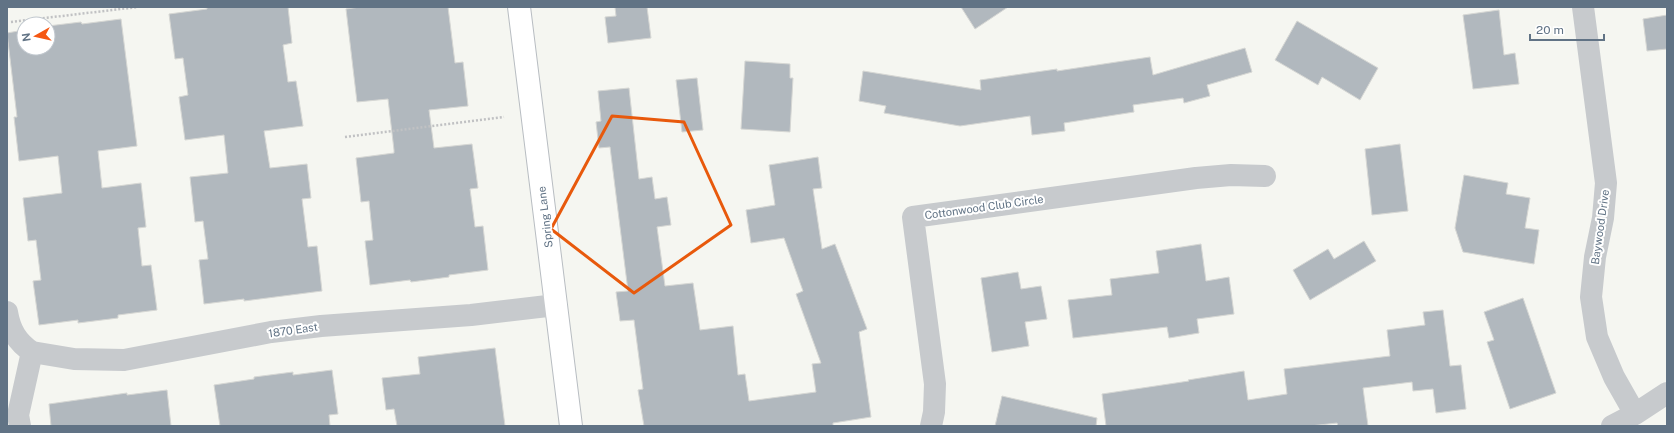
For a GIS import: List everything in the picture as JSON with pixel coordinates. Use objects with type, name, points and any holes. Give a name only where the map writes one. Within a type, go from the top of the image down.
[{"type":"street","name":"Spring Lane","points":[[519,7],[571,426]]},
{"type":"street","name":"Baywood Drive","points":[[1583,7],[1606,183],[1603,218],[1595,257],[1592,297],[1597,337],[1614,377],[1635,414]]},
{"type":"street","name":"Cottonwood Club Circle","points":[[931,426],[934,412],[935,384],[913,217],[1196,178],[1231,175],[1265,176]]},
{"type":"street","name":"1870 East","points":[[32,352],[74,359],[124,360],[272,332],[350,323],[471,315],[556,305]]},
{"type":"street","points":[[7,312],[11,330],[21,343],[32,352],[18,415],[20,426]]},
{"type":"street","points":[[1612,426],[1635,414],[1667,393]]},
{"type":"path","points":[[11,22],[138,7]]},
{"type":"path","points":[[345,138],[504,117]]},
{"type":"highlighted area","points":[[612,116],[684,122],[731,225],[634,293],[551,229]]},
{"type":"building","points":[[207,7],[288,7],[292,43],[283,45],[288,82],[296,81],[303,126],[264,131],[270,168],[307,164],[311,198],[302,199],[308,247],[317,246],[322,291],[244,301],[244,299],[204,304],[199,260],[208,259],[203,221],[195,222],[190,177],[228,173],[224,135],[185,140],[179,97],[188,95],[183,58],[175,59],[169,14],[207,9]]},
{"type":"building","points":[[360,7],[448,7],[455,63],[463,62],[468,106],[429,110],[434,148],[472,144],[478,188],[470,189],[475,227],[483,226],[488,270],[411,282],[410,280],[370,285],[365,241],[373,240],[369,201],[361,202],[356,158],[394,153],[394,150],[388,99],[357,102],[346,9]]},
{"type":"building","points":[[615,7],[647,7],[651,38],[608,43],[605,17],[616,16]]},
{"type":"building","points":[[961,7],[1008,7],[975,29]]},
{"type":"building","points":[[1499,10],[1504,55],[1515,53],[1519,84],[1473,89],[1463,15]]},
{"type":"building","points":[[1667,15],[1667,49],[1647,51],[1643,19]]},
{"type":"building","points":[[121,19],[137,146],[98,151],[102,188],[141,183],[146,227],[138,228],[142,266],[151,265],[157,310],[118,315],[118,318],[78,323],[78,320],[39,325],[33,281],[41,280],[36,240],[28,241],[23,198],[62,193],[58,156],[19,161],[14,117],[17,117],[7,33],[16,31],[16,56],[56,56],[56,25],[81,22],[82,24]]},
{"type":"building","points":[[1297,21],[1378,68],[1360,100],[1322,77],[1318,85],[1275,60]]},
{"type":"building","points":[[1245,48],[1252,72],[1207,85],[1210,96],[1184,103],[1183,98],[1133,105],[1134,112],[1064,123],[1065,131],[1032,135],[1030,116],[960,126],[884,113],[886,106],[859,101],[863,71],[981,90],[980,80],[1057,69],[1057,71],[1150,57],[1153,75]]},
{"type":"building","points":[[745,61],[790,64],[790,78],[793,78],[790,132],[741,129]]},
{"type":"building","points":[[697,78],[703,130],[682,132],[676,80]]},
{"type":"building","points":[[629,88],[639,179],[652,177],[655,199],[667,197],[671,225],[657,227],[665,286],[693,283],[700,330],[733,326],[738,375],[745,374],[749,401],[816,392],[812,364],[821,363],[796,294],[803,291],[784,238],[751,243],[746,210],[775,205],[769,165],[818,157],[822,188],[813,189],[822,249],[835,244],[867,329],[859,332],[871,417],[833,423],[833,426],[644,426],[638,390],[643,389],[634,320],[620,321],[616,292],[628,291],[610,147],[599,148],[596,122],[601,121],[598,91]]},
{"type":"building","points":[[1400,144],[1408,211],[1372,215],[1365,149]]},
{"type":"building","points":[[1464,175],[1508,183],[1506,194],[1530,198],[1525,228],[1539,230],[1534,264],[1463,252],[1455,228]]},
{"type":"building","points":[[1364,241],[1376,261],[1310,300],[1293,270],[1328,249],[1334,259]]},
{"type":"building","points":[[1201,244],[1206,281],[1229,277],[1234,314],[1197,319],[1199,333],[1169,338],[1167,327],[1073,338],[1068,300],[1112,295],[1110,279],[1159,273],[1156,251]]},
{"type":"building","points":[[1018,272],[1021,289],[1041,286],[1047,319],[1025,322],[1029,346],[992,352],[981,278]]},
{"type":"building","points":[[1523,298],[1556,393],[1510,409],[1487,342],[1494,340],[1484,312]]},
{"type":"building","points":[[1443,310],[1450,366],[1461,365],[1466,409],[1436,413],[1433,389],[1413,391],[1412,382],[1363,388],[1368,426],[1338,426],[1337,423],[1310,426],[1106,426],[1102,394],[1244,371],[1248,400],[1287,394],[1284,369],[1390,356],[1387,330],[1425,325],[1423,312]]},
{"type":"building","points":[[495,348],[505,426],[397,426],[394,409],[386,410],[382,378],[420,374],[418,357]]},
{"type":"building","points":[[332,370],[338,414],[329,415],[330,426],[220,426],[214,385],[254,379],[254,377],[293,372],[293,375]]},
{"type":"building","points":[[167,390],[171,426],[51,426],[49,404],[127,393],[127,395]]},
{"type":"building","points":[[1002,396],[1097,418],[1096,426],[995,426]]}]
